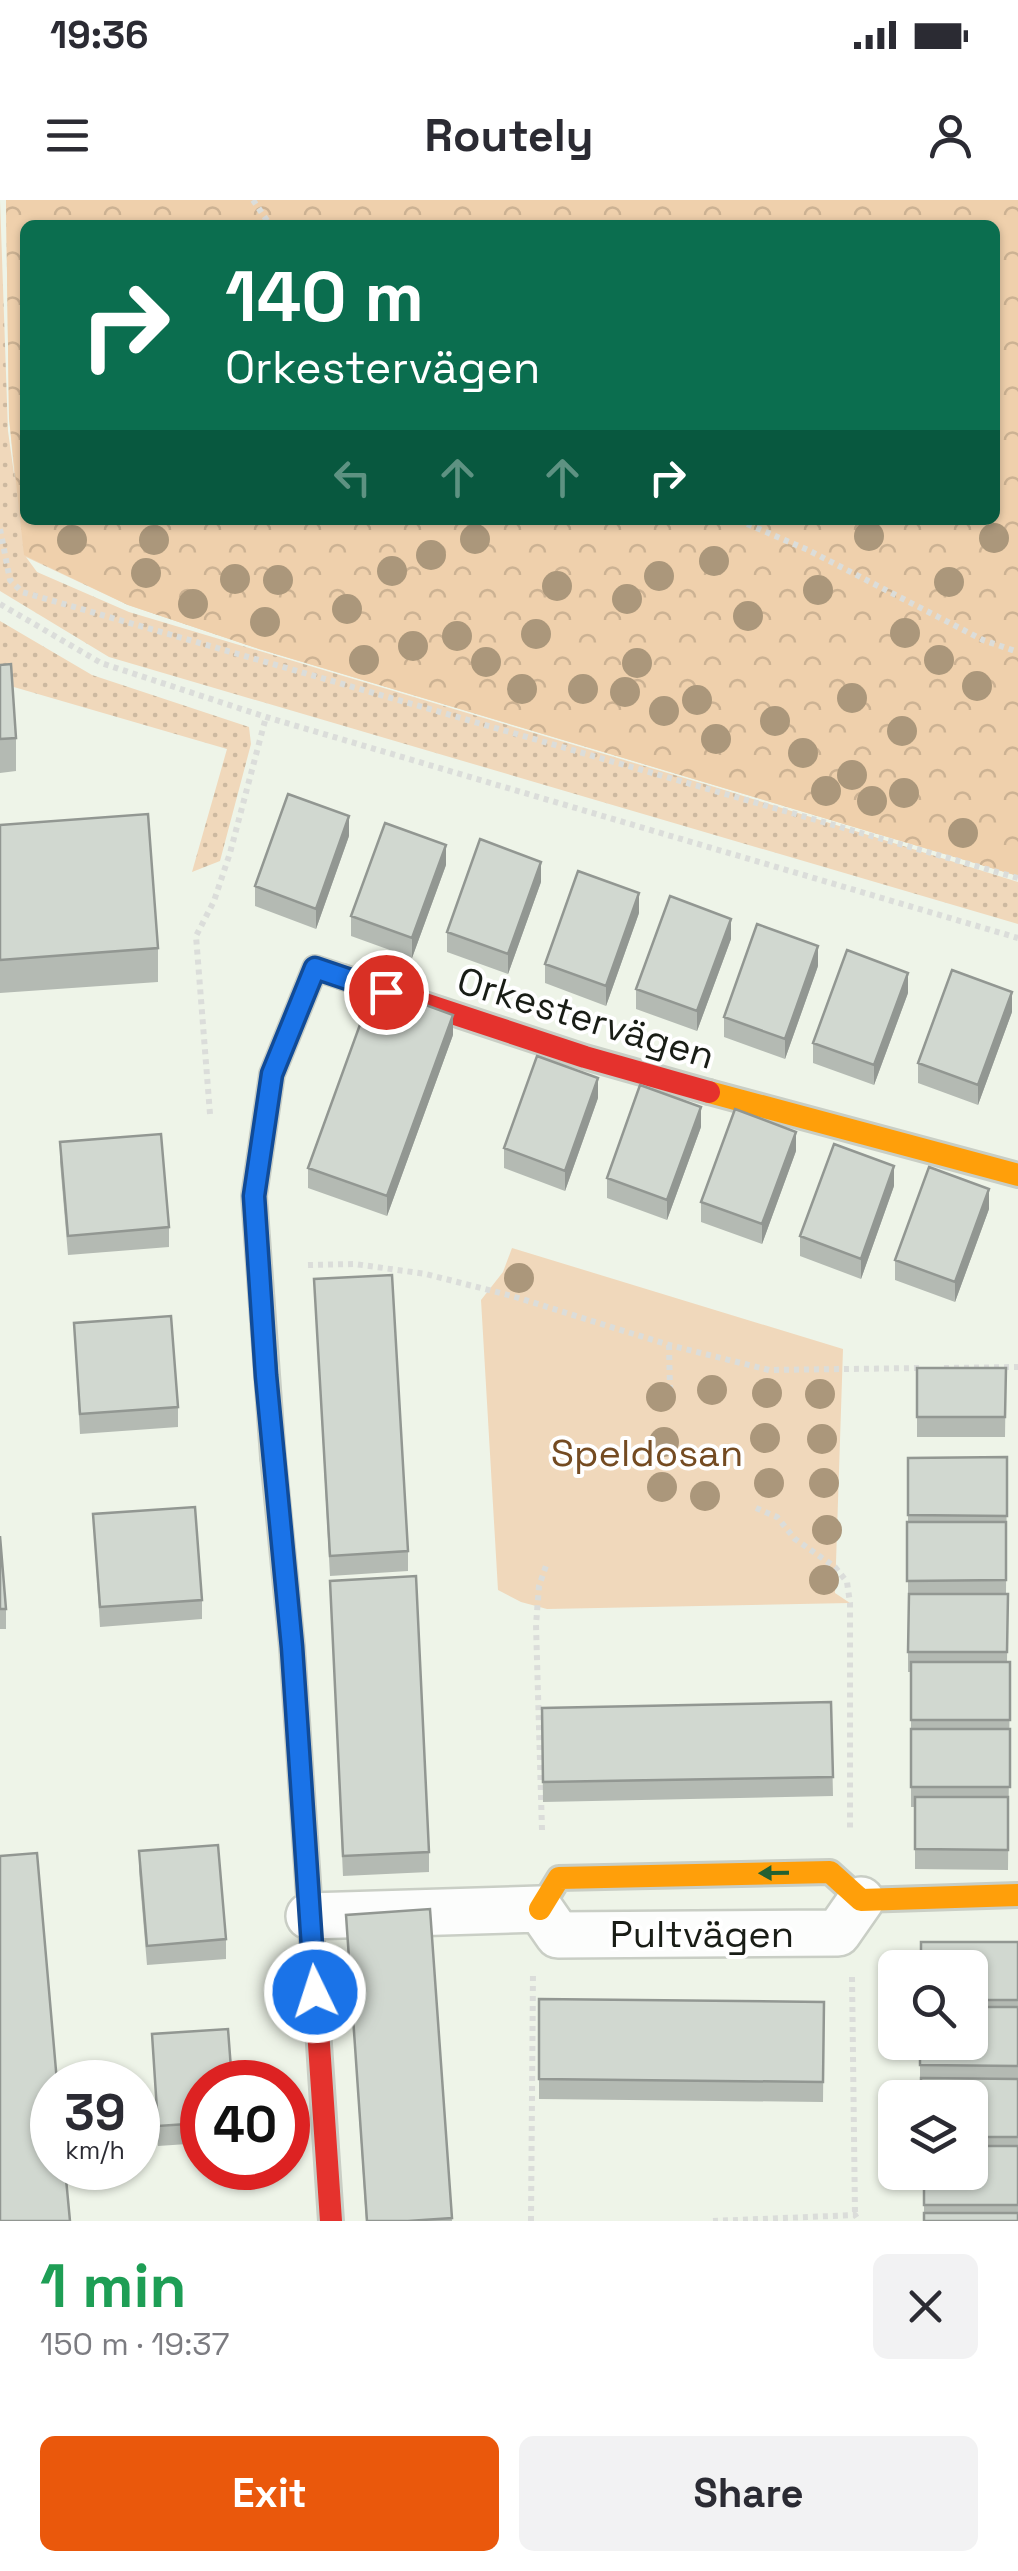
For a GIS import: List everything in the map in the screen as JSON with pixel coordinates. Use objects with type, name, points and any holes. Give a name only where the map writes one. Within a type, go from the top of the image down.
[{"type":"street","name":"Orkestervägen","points":[[331,2221],[292,1647],[254,1196],[272,1074],[315,968],[585,1057],[819,1124],[1018,1175]]},
{"type":"street","name":"Pultvägen","points":[[830,1872],[861,1900],[838,1932],[558,1935],[528,1909],[559,1878],[830,1872]]},
{"type":"street","points":[[861,1900],[1018,1895]]},
{"type":"street","points":[[309,1916],[528,1909]]},
{"type":"path","points":[[750,525],[808,550],[983,640],[1018,652]]},
{"type":"path","points":[[0,528],[10,580],[22,592],[1018,878]]},
{"type":"path","points":[[0,604],[101,663],[266,718],[1018,938]]},
{"type":"path","points":[[258,1266],[355,1264],[426,1274],[769,1370],[1018,1367]]},
{"type":"path","points":[[669,1345],[670,1391]]},
{"type":"path","points":[[756,1508],[776,1516],[795,1539],[835,1567],[847,1582],[849,1837]]},
{"type":"path","points":[[542,1835],[536,1625],[539,1586],[547,1563]]},
{"type":"path","points":[[528,1909],[519,1936],[533,1957],[531,2221]]},
{"type":"path","points":[[713,2221],[857,2218],[852,1964]]},
{"type":"green space","points":[[0,200],[8,431],[15,481],[9,418],[6,200],[1018,200],[1018,876],[259,649],[128,605],[26,557],[37,572],[129,612],[1018,882],[1018,924],[109,657],[0,591]]},
{"type":"green space","points":[[6,200],[1018,200],[1018,876],[259,649],[128,605],[24,555],[21,525],[1000,525],[1000,220],[20,220],[20,518],[9,418]]},
{"type":"green space","points":[[0,621],[92,675],[249,727],[251,744],[220,861],[192,872],[227,749],[0,683]]},
{"type":"green space","name":"Speldosan","points":[[512,1248],[843,1349],[835,1593],[850,1603],[547,1609],[498,1590],[481,1300],[503,1272]]},
{"type":"building","points":[[11,664],[16,738],[0,739],[0,665]]},
{"type":"building","points":[[288,794],[349,816],[316,909],[255,886]]},
{"type":"building","points":[[148,814],[158,948],[0,960],[0,825]]},
{"type":"building","points":[[385,823],[446,845],[412,938],[351,916]]},
{"type":"building","points":[[480,839],[541,862],[508,954],[447,932]]},
{"type":"building","points":[[578,871],[639,893],[606,986],[545,964]]},
{"type":"building","points":[[670,896],[731,919],[697,1011],[636,989]]},
{"type":"building","points":[[757,924],[818,946],[785,1039],[724,1017]]},
{"type":"building","points":[[847,950],[908,973],[874,1065],[813,1043]]},
{"type":"building","points":[[952,970],[1012,992],[978,1085],[918,1063]]},
{"type":"building","points":[[374,986],[453,1015],[387,1196],[308,1168]]},
{"type":"building","points":[[537,1056],[598,1078],[565,1171],[504,1148]]},
{"type":"building","points":[[640,1085],[701,1107],[667,1200],[607,1178]]},
{"type":"building","points":[[735,1109],[796,1132],[762,1224],[701,1202]]},
{"type":"building","points":[[161,1134],[169,1227],[68,1236],[60,1142]]},
{"type":"building","points":[[834,1144],[894,1166],[861,1259],[800,1236]]},
{"type":"building","points":[[929,1167],[989,1189],[955,1282],[895,1260]]},
{"type":"building","points":[[392,1275],[408,1551],[330,1556],[314,1279]]},
{"type":"building","points":[[171,1316],[178,1407],[80,1414],[74,1323]]},
{"type":"building","points":[[917,1368],[1006,1368],[1005,1417],[917,1417]]},
{"type":"building","points":[[1007,1457],[1007,1516],[908,1515],[908,1458]]},
{"type":"building","points":[[195,1507],[202,1600],[100,1607],[93,1514]]},
{"type":"building","points":[[907,1522],[1006,1522],[1006,1580],[907,1581]]},
{"type":"building","points":[[0,1536],[6,1609],[0,1609]]},
{"type":"building","points":[[416,1576],[429,1852],[343,1856],[330,1581]]},
{"type":"building","points":[[909,1594],[1008,1594],[1007,1652],[908,1652]]},
{"type":"building","points":[[911,1662],[1010,1662],[1010,1720],[911,1720]]},
{"type":"building","points":[[831,1702],[833,1777],[543,1782],[542,1708]]},
{"type":"building","points":[[911,1729],[1010,1729],[1010,1787],[911,1787]]},
{"type":"building","points":[[915,1797],[1008,1797],[1008,1850],[915,1849]]},
{"type":"building","points":[[218,1845],[226,1939],[147,1946],[139,1851]]},
{"type":"building","points":[[37,1853],[55,2060],[30,2060],[30,2190],[67,2190],[70,2221],[0,2221],[0,1856]]},
{"type":"building","points":[[430,1909],[452,2218],[367,2221],[346,1915]]},
{"type":"building","points":[[921,1942],[1018,1942],[1018,2000],[988,2000],[988,1950],[921,1950]]},
{"type":"building","points":[[539,1999],[824,2002],[823,2082],[539,2079]]},
{"type":"building","points":[[988,2007],[1018,2007],[1018,2066],[920,2065],[920,2060],[988,2060]]},
{"type":"building","points":[[228,2029],[230,2060],[180,2060],[180,2124],[160,2126],[160,2060],[154,2060],[152,2034]]},
{"type":"building","points":[[1018,2079],[1018,2137],[988,2137],[988,2080],[921,2080]]},
{"type":"building","points":[[988,2146],[1018,2146],[1018,2205],[924,2205],[924,2190],[988,2190]]},
{"type":"building","points":[[924,2213],[1018,2213],[1018,2221],[924,2221]]},
{"type":"traffic: fast","points":[[273,1457],[254,1196],[272,1074],[315,968],[343,977]]},
{"type":"traffic: slow","points":[[709,1092],[1018,1175]]},
{"type":"traffic: slow","points":[[540,1909],[559,1878],[830,1872],[861,1900],[1018,1895]]},
{"type":"traffic: jam","points":[[343,977],[585,1057],[709,1092]]},
{"type":"traffic: jam","points":[[273,1457],[292,1647],[331,2221]]},
{"type":"route","points":[[315,1992],[292,1647],[266,1376],[254,1196],[272,1074],[315,968],[386,992]]}]
